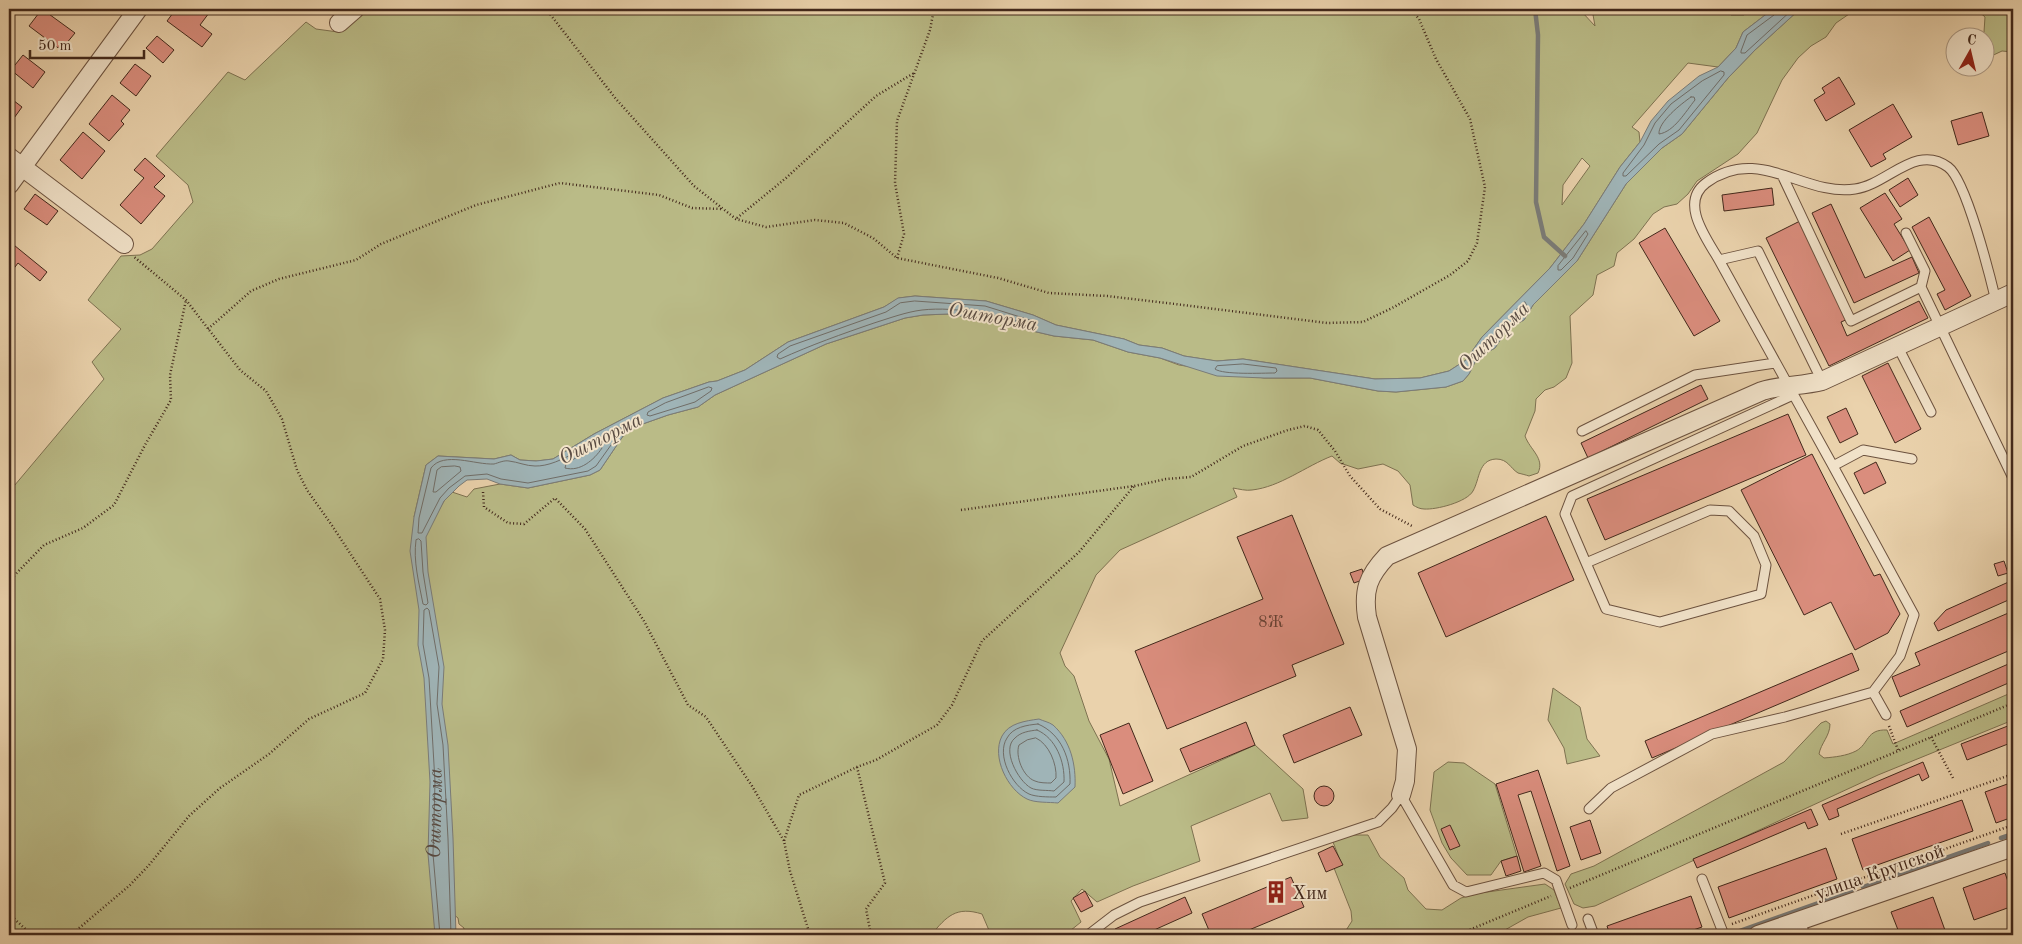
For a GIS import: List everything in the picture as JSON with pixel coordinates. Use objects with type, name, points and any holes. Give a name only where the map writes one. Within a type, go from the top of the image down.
[{"type":"street","points":[[9,185],[16,162],[138,9]]},
{"type":"street","points":[[339,23],[355,9]]},
{"type":"street","points":[[16,162],[124,244]]},
{"type":"street","points":[[1401,795],[1406,772],[1407,749],[1367,617],[1365,592],[1378,566],[1387,556],[1762,391],[1775,387],[1790,391],[1822,381],[1942,328],[2013,294]]},
{"type":"street","name":"улица Крупской","points":[[1758,935],[1803,928],[2013,847]]},
{"type":"lane","points":[[1589,809],[1611,788],[1712,734],[1784,717],[1873,692],[1900,656],[1914,614],[1790,391],[1720,260],[1703,233],[1695,213],[1694,199],[1698,189],[1720,175],[1747,168],[1763,170],[1822,186],[1855,189],[1876,183],[1908,164],[1924,159],[1936,160],[1950,168],[1958,179],[1985,256],[1996,302]]},
{"type":"lane","points":[[1782,175],[1851,320],[1921,287]]},
{"type":"lane","points":[[1906,233],[1925,271],[1921,287],[2013,478]]},
{"type":"lane","points":[[1720,260],[1758,251],[1822,381]]},
{"type":"lane","points":[[1898,347],[1931,412]]},
{"type":"lane","points":[[1582,431],[1695,375],[1775,362]]},
{"type":"lane","points":[[1586,563],[1710,510],[1729,512],[1754,536],[1766,565],[1761,594],[1660,622],[1606,609],[1586,563],[1565,514],[1572,496],[1790,391]]},
{"type":"lane","points":[[1833,466],[1863,450],[1912,459]]},
{"type":"lane","points":[[1873,692],[1886,715]]},
{"type":"lane","points":[[1088,935],[1114,914],[1140,902],[1378,822],[1392,808],[1401,795],[1453,885],[1466,892],[1544,873],[1556,880],[1572,925]]},
{"type":"lane","points":[[1702,879],[1723,932]]},
{"type":"lane","points":[[1588,919],[1594,935]]},
{"type":"path","points":[[546,9],[616,99],[694,186],[736,218],[766,227],[815,220],[844,223],[873,238],[897,258],[998,278],[1049,293],[1146,300],[1327,323],[1364,322],[1386,311],[1450,275],[1468,260],[1476,243],[1485,187],[1470,119],[1436,59],[1419,18],[1411,9]]},
{"type":"path","points":[[897,258],[904,234],[895,183],[897,121],[935,13],[934,9]]},
{"type":"path","points":[[736,218],[786,178],[876,96],[915,72]]},
{"type":"path","points":[[208,329],[251,291],[279,279],[356,260],[381,244],[476,205],[560,183],[659,195],[692,208],[722,209]]},
{"type":"path","points":[[71,935],[130,885],[150,865],[189,816],[220,788],[269,754],[309,719],[365,693],[383,659],[385,630],[380,599],[331,524],[306,490],[297,470],[282,420],[266,391],[240,370],[186,300],[135,259],[124,244]]},
{"type":"path","points":[[9,581],[44,546],[83,528],[114,505],[145,444],[171,400],[170,375],[186,300]]},
{"type":"path","points":[[962,510],[1134,486],[1166,479],[1191,477],[1243,446],[1305,426],[1318,430],[1335,451],[1350,476],[1380,508],[1408,525],[1434,534]]},
{"type":"path","points":[[784,841],[799,795],[857,766],[876,760],[937,725],[952,705],[982,642],[1079,552],[1134,486]]},
{"type":"path","points":[[483,492],[484,507],[508,523],[524,524],[555,498],[585,529],[644,621],[688,705],[706,717],[752,786],[784,841],[790,871],[810,935]]},
{"type":"path","points":[[1457,935],[2013,703]]},
{"type":"path","points":[[1886,715],[1898,750]]},
{"type":"path","points":[[1931,737],[1954,780]]},
{"type":"path","points":[[857,766],[886,883],[866,909],[872,935]]},
{"type":"path","points":[[1841,834],[2013,774]]},
{"type":"path","points":[[1723,932],[2013,826]]},
{"type":"path","points":[[9,914],[32,935]]},
{"type":"green space","points":[[370,9],[400,11],[403,9],[1583,9],[1582,12],[1595,26],[1592,9],[1736,9],[1731,15],[1744,15],[1747,9],[1773,9],[1743,32],[1736,48],[1718,67],[1688,63],[1632,127],[1639,132],[1640,142],[1620,167],[1584,224],[1550,268],[1482,337],[1466,360],[1449,371],[1420,378],[1375,379],[1243,359],[1216,361],[1184,356],[1162,348],[1139,345],[1124,339],[1056,325],[1033,315],[986,301],[915,296],[899,298],[884,307],[788,342],[745,370],[663,398],[594,434],[553,459],[537,461],[520,460],[511,455],[494,459],[438,456],[426,465],[414,517],[433,521],[444,501],[452,492],[467,497],[474,489],[500,484],[528,488],[590,475],[600,470],[623,436],[637,426],[698,407],[715,395],[826,344],[905,318],[923,315],[948,314],[981,319],[1054,336],[1093,340],[1128,352],[1160,358],[1179,365],[1264,378],[1310,378],[1378,391],[1396,392],[1446,387],[1463,381],[1475,362],[1482,355],[1495,348],[1508,328],[1524,320],[1533,305],[1577,261],[1626,184],[1662,148],[1682,134],[1728,78],[1755,50],[1800,9],[1871,9],[1852,12],[1836,23],[1826,37],[1811,46],[1798,58],[1782,80],[1757,133],[1738,154],[1697,181],[1688,194],[1677,204],[1664,207],[1653,214],[1634,239],[1617,253],[1614,266],[1597,275],[1593,295],[1570,316],[1572,363],[1566,378],[1554,387],[1545,390],[1536,399],[1535,411],[1525,436],[1540,463],[1538,473],[1529,476],[1518,473],[1503,460],[1490,460],[1480,471],[1470,495],[1458,502],[1436,508],[1423,509],[1413,505],[1410,485],[1398,471],[1383,464],[1358,469],[1340,463],[1332,456],[1273,485],[1250,490],[1233,488],[1237,497],[1120,550],[1096,575],[1060,653],[1065,666],[1074,676],[1089,721],[1109,759],[1120,806],[1255,745],[1303,789],[1308,818],[1282,821],[1270,793],[1191,826],[1200,861],[1133,886],[1097,902],[1082,889],[1071,901],[1081,922],[1065,935],[991,935],[982,914],[965,911],[953,914],[947,918],[931,935],[463,935],[464,928],[459,924],[458,918],[449,911],[441,935],[9,935],[9,492],[104,379],[92,362],[121,329],[88,300],[121,256],[140,255],[152,249],[193,202],[188,185],[156,156],[228,72],[245,80],[306,22],[316,29],[338,32]],"holes":[[[1582,158],[1590,166],[1562,205],[1563,185]]]},
{"type":"green space","points":[[1976,9],[2013,9],[2013,52],[2002,51],[1994,55],[1994,28],[1984,28],[1985,17]]},
{"type":"green space","points":[[1553,688],[1580,707],[1587,739],[1600,756],[1567,764],[1564,748],[1548,720]]},
{"type":"green space","points":[[2013,692],[2013,720],[1878,775],[1595,906],[1583,908],[1574,904],[1565,884],[1571,874],[1594,866],[1784,762],[1821,723],[1826,721],[1830,724],[1829,732],[1819,754],[1824,758],[1836,757],[1856,751],[1871,734],[1880,730],[1887,730],[1893,744]]},
{"type":"green space","points":[[1448,762],[1464,763],[1495,784],[1517,856],[1501,861],[1491,875],[1467,875],[1451,858],[1442,843],[1430,810],[1434,772]]},
{"type":"green space","points":[[1368,835],[1380,857],[1404,878],[1408,890],[1426,909],[1442,910],[1461,898],[1480,893],[1545,884],[1554,890],[1561,908],[1528,917],[1496,935],[1343,935],[1352,921],[1351,911],[1334,868],[1342,865],[1333,842],[1342,836]]},
{"type":"water","name":"Ошторма","points":[[1773,9],[1800,9],[1755,50],[1728,78],[1682,134],[1662,148],[1626,184],[1577,261],[1533,305],[1524,320],[1508,328],[1495,348],[1482,355],[1475,362],[1463,381],[1446,387],[1396,392],[1378,391],[1310,378],[1217,376],[1160,358],[1128,352],[1093,340],[1054,336],[981,319],[948,314],[923,315],[905,318],[826,344],[715,395],[698,407],[637,426],[623,436],[600,470],[590,475],[528,488],[500,484],[487,479],[467,480],[444,501],[426,537],[428,572],[444,667],[442,704],[448,745],[456,935],[435,935],[428,854],[430,782],[424,678],[418,645],[419,610],[410,551],[414,517],[426,465],[438,456],[494,459],[511,455],[520,460],[553,459],[594,434],[663,398],[745,370],[788,342],[884,307],[898,298],[915,296],[986,301],[1033,315],[1056,325],[1124,339],[1139,345],[1162,348],[1184,356],[1217,361],[1243,359],[1375,379],[1420,378],[1449,371],[1466,360],[1482,337],[1550,268],[1584,224],[1620,167],[1640,142],[1651,121],[1668,101],[1699,76],[1718,67],[1736,48],[1743,32]]},
{"type":"water","points":[[1039,719],[1051,724],[1064,738],[1075,770],[1075,787],[1058,803],[1034,801],[1020,795],[1008,781],[1000,763],[999,744],[1005,732],[1018,723]]},
{"type":"building","points":[[42,9],[75,33],[61,50],[29,26]]},
{"type":"building","points":[[176,9],[212,9],[200,25],[212,34],[202,47],[167,21]]},
{"type":"building","points":[[157,36],[174,50],[163,63],[146,48]]},
{"type":"building","points":[[23,55],[45,72],[33,88],[11,70]]},
{"type":"building","points":[[135,64],[151,76],[136,96],[120,83]]},
{"type":"building","points":[[1839,77],[1855,104],[1826,121],[1814,100],[1825,93],[1822,88]]},
{"type":"building","points":[[112,95],[130,110],[121,121],[124,124],[109,141],[89,124]]},
{"type":"building","points":[[9,97],[22,107],[9,125]]},
{"type":"building","points":[[1893,104],[1912,137],[1883,154],[1886,159],[1871,167],[1849,130]]},
{"type":"building","points":[[1982,112],[1989,136],[1958,145],[1951,121]]},
{"type":"building","points":[[83,132],[105,151],[82,179],[60,160]]},
{"type":"building","points":[[145,158],[165,176],[154,187],[165,196],[141,224],[120,205],[144,178],[134,170]]},
{"type":"building","points":[[1908,178],[1918,195],[1900,207],[1889,190]]},
{"type":"building","points":[[1772,188],[1774,205],[1724,211],[1722,195]]},
{"type":"building","points":[[1885,193],[1902,219],[1894,224],[1910,250],[1893,261],[1860,208]]},
{"type":"building","points":[[35,194],[58,211],[47,225],[24,209]]},
{"type":"building","points":[[1831,204],[1865,278],[1912,257],[1919,273],[1854,303],[1812,213]]},
{"type":"building","points":[[1929,217],[1971,296],[1945,310],[1937,294],[1945,290],[1912,227]]},
{"type":"building","points":[[1800,221],[1848,319],[1841,322],[1847,336],[1919,301],[1928,318],[1829,366],[1766,238]]},
{"type":"building","points":[[1665,228],[1720,321],[1694,336],[1639,243]]},
{"type":"building","points":[[9,241],[47,272],[40,281],[18,263],[9,275]]},
{"type":"building","points":[[1888,363],[1921,429],[1895,443],[1862,376]]},
{"type":"building","points":[[1701,385],[1708,399],[1588,458],[1581,443]]},
{"type":"building","points":[[1846,408],[1858,434],[1840,443],[1827,417]]},
{"type":"building","points":[[1788,414],[1806,455],[1605,540],[1587,499]]},
{"type":"building","points":[[1812,454],[1874,576],[1880,574],[1900,614],[1888,633],[1855,650],[1831,602],[1804,615],[1741,490]]},
{"type":"building","points":[[1876,462],[1886,483],[1864,494],[1854,473]]},
{"type":"building","points":[[1292,515],[1344,644],[1292,665],[1296,676],[1167,729],[1135,651],[1263,599],[1237,537]]},
{"type":"building","points":[[1546,516],[1574,580],[1446,637],[1418,573]]},
{"type":"building","points":[[2004,561],[2008,573],[1998,576],[1994,564]]},
{"type":"building","points":[[1362,569],[1365,579],[1354,583],[1350,573]]},
{"type":"building","points":[[2013,580],[2013,598],[1938,631],[1934,623],[1946,610]]},
{"type":"building","points":[[2013,611],[2013,649],[1900,697],[1892,677],[1920,665],[1915,653]]},
{"type":"building","points":[[1852,653],[1859,670],[1652,758],[1645,741]]},
{"type":"building","points":[[2013,662],[2013,681],[1907,727],[1900,711]]},
{"type":"building","points":[[1350,707],[1362,735],[1294,763],[1283,735]]},
{"type":"building","points":[[1246,722],[1255,745],[1190,772],[1180,749]]},
{"type":"building","points":[[1129,723],[1153,781],[1123,794],[1100,735]]},
{"type":"building","points":[[2013,724],[2013,742],[1967,760],[1961,744]]},
{"type":"building","points":[[1923,762],[1929,777],[1922,781],[1919,774],[1837,809],[1839,816],[1829,820],[1822,805]]},
{"type":"building","points":[[1538,770],[1570,866],[1557,871],[1531,791],[1518,795],[1541,866],[1524,872],[1496,784]]},
{"type":"building","points":[[2013,782],[2013,817],[1996,823],[1985,792]]},
{"type":"building","points":[[1324,786],[1331,789],[1334,796],[1331,803],[1324,806],[1317,803],[1314,796],[1317,789]]},
{"type":"building","points":[[1962,800],[1973,831],[1863,870],[1852,839]]},
{"type":"building","points":[[1811,809],[1818,825],[1808,829],[1805,822],[1697,868],[1693,859]]},
{"type":"building","points":[[1590,820],[1601,853],[1581,860],[1570,827]]},
{"type":"building","points":[[1450,825],[1460,846],[1450,850],[1441,829]]},
{"type":"building","points":[[1333,846],[1343,865],[1326,872],[1318,853]]},
{"type":"building","points":[[1826,848],[1837,879],[1729,918],[1718,887]]},
{"type":"building","points":[[1517,856],[1521,871],[1506,876],[1501,861]]},
{"type":"building","points":[[2005,873],[2013,896],[2013,906],[1974,920],[1963,888]]},
{"type":"building","name":"Хим","points":[[1291,877],[1304,907],[1237,935],[1211,935],[1202,914]]},
{"type":"building","points":[[1085,891],[1093,906],[1081,912],[1073,898]]},
{"type":"building","points":[[1691,896],[1702,927],[1679,935],[1610,935],[1607,926]]},
{"type":"building","points":[[1185,897],[1192,913],[1143,935],[1118,935],[1115,929]]},
{"type":"building","points":[[1933,897],[1946,933],[1940,935],[1900,935],[1891,912]]},
{"type":"waterway","points":[[1535,9],[1538,35],[1536,202],[1544,237],[1565,256]]},
{"type":"waterway","points":[[2001,838],[2013,834]]},
{"type":"waterway","points":[[1863,887],[1988,843]]},
{"type":"waterway","points":[[1731,934],[1852,891]]},
{"type":"place","name":"Хим","points":[[1276,892]]}]
